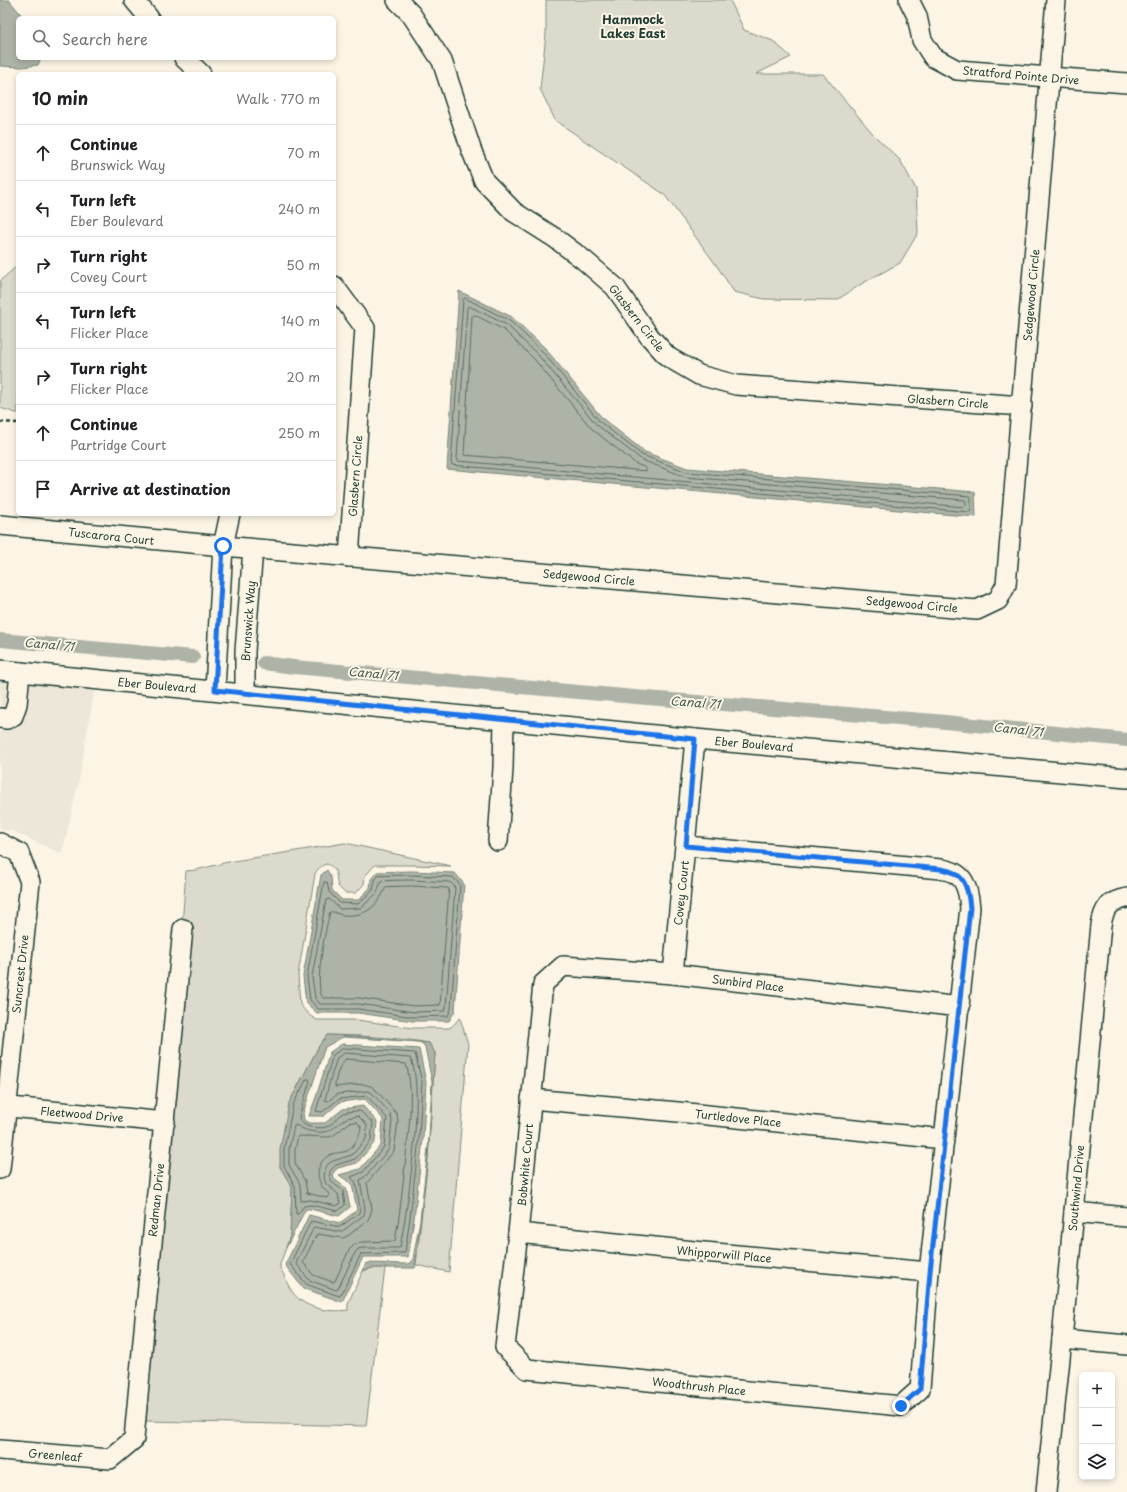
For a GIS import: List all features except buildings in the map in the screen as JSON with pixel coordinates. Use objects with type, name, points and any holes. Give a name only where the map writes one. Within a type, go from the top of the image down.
[{"type":"street","points":[[134,0],[146,16]]},
{"type":"street","name":"Glasbern Circle","points":[[397,0],[411,14],[442,61],[471,149],[484,181],[514,212],[555,238],[584,260],[615,287],[649,336],[668,357],[699,375],[736,385],[1022,406]]},
{"type":"street","name":"Stratford Pointe Drive","points":[[909,0],[917,16],[922,40],[934,57],[957,70],[1127,83]]},
{"type":"street","name":"Sedgewood Circle","points":[[223,546],[977,610],[998,600],[1006,585],[1056,0]]},
{"type":"street","points":[[186,60],[199,72]]},
{"type":"street","name":"Glasbern Circle","points":[[336,289],[365,328],[349,557]]},
{"type":"street","points":[[215,690],[223,546],[230,516]]},
{"type":"street","name":"Tuscarora Court","points":[[0,525],[223,546]]},
{"type":"street","name":"Brunswick Way","points":[[245,693],[245,651],[253,549]]},
{"type":"street","name":"Eber Boulevard","points":[[0,670],[215,690],[695,739],[1127,778]]},
{"type":"street","points":[[0,718],[7,719],[13,716],[17,704],[20,672]]},
{"type":"street","points":[[498,841],[503,768],[504,719]]},
{"type":"street","name":"Covey Court","points":[[673,974],[695,739]]},
{"type":"street","name":"Suncrest Drive","points":[[0,843],[19,853],[30,882],[3,1106],[0,1169]]},
{"type":"street","points":[[686,846],[951,870],[957,874],[965,884],[969,897],[970,908],[930,1272]]},
{"type":"street","name":"Southwind Drive","points":[[1046,1492],[1101,925],[1103,915],[1107,907],[1113,902],[1127,898]]},
{"type":"street","name":"Redman Drive","points":[[110,1460],[134,1439],[183,930]]},
{"type":"street","name":"Sunbird Place","points":[[542,984],[564,966],[673,974],[960,1007]]},
{"type":"street","name":"Bobwhite Court","points":[[505,1347],[518,1233],[542,984]]},
{"type":"street","name":"Turtledove Place","points":[[531,1099],[678,1112],[944,1139]]},
{"type":"street","name":"Fleetwood Drive","points":[[3,1106],[165,1122]]},
{"type":"street","points":[[1074,1212],[1127,1217]]},
{"type":"street","name":"Whipporwill Place","points":[[518,1233],[704,1252],[930,1272]]},
{"type":"street","name":"Woodthrush Place","points":[[505,1347],[527,1369],[901,1406],[920,1389],[930,1272]]},
{"type":"street","points":[[1062,1339],[1127,1345]]},
{"type":"street","name":"Greenleaf","points":[[0,1450],[110,1460]]},
{"type":"path","points":[[0,422],[16,424]]},
{"type":"shaded area","points":[[546,0],[730,0],[744,30],[773,41],[791,57],[756,74],[823,74],[874,135],[900,160],[916,189],[918,233],[900,263],[863,283],[837,300],[764,299],[734,292],[717,266],[664,194],[555,120],[540,89],[546,34]]},
{"type":"shaded area","points":[[16,267],[16,413],[0,408],[0,281]]},
{"type":"shaded area","points":[[0,678],[95,687],[79,780],[62,854],[12,831],[0,830]]},
{"type":"shaded area","points":[[345,843],[451,866],[375,865],[365,876],[364,884],[356,893],[345,893],[338,886],[336,874],[333,868],[327,864],[322,866],[315,874],[298,975],[300,1004],[307,1013],[317,1020],[357,1020],[413,1028],[449,1028],[460,1018],[468,1044],[449,1272],[416,1265],[428,1158],[435,1053],[429,1043],[417,1041],[366,1036],[327,1035],[319,1046],[289,1103],[280,1167],[292,1187],[291,1219],[290,1236],[280,1268],[291,1290],[302,1301],[316,1308],[340,1311],[348,1310],[348,1303],[363,1271],[372,1268],[385,1268],[366,1426],[146,1421],[186,871],[228,862]]},
{"type":"water","points":[[0,0],[9,0],[22,16],[16,16],[16,60],[40,60],[38,65],[22,67],[0,66]]},
{"type":"water","points":[[459,291],[512,317],[545,348],[603,419],[645,452],[687,468],[975,492],[976,517],[447,469]]},
{"type":"water","points":[[327,870],[331,877],[332,890],[342,900],[358,900],[370,888],[371,879],[377,872],[411,871],[455,873],[464,884],[455,1011],[449,1021],[413,1021],[358,1013],[317,1013],[306,1003],[303,976],[321,875]]},
{"type":"water","points":[[327,1035],[417,1042],[343,1037],[325,1047],[303,1113],[304,1120],[309,1123],[325,1123],[343,1109],[363,1106],[377,1122],[375,1142],[357,1163],[338,1168],[333,1173],[334,1179],[346,1188],[350,1207],[339,1216],[306,1209],[286,1248],[290,1236],[292,1187],[280,1167],[280,1149],[289,1103],[319,1046]]},
{"type":"water","points":[[419,1042],[429,1043],[435,1053],[428,1158],[415,1268],[372,1268],[363,1271],[366,1263],[407,1264],[411,1263],[413,1259],[420,1220],[429,1139],[432,1082],[425,1047]]},
{"type":"water","points":[[342,1044],[419,1049],[426,1082],[423,1139],[408,1257],[363,1257],[342,1302],[303,1288],[285,1265],[309,1215],[340,1223],[357,1210],[352,1184],[339,1175],[360,1169],[381,1145],[383,1119],[365,1099],[340,1102],[324,1116],[309,1116],[330,1052]]},
{"type":"waterway","name":"Canal 71","points":[[0,640],[193,657]]},
{"type":"waterway","name":"Canal 71","points":[[264,663],[294,667],[647,698],[935,721],[1127,740]]},
{"type":"district","name":"Hammock Lakes East","points":[[633,26]]},
{"type":"route","points":[[223,546],[215,690],[695,739],[686,846],[951,870],[962,878],[968,890],[970,908],[930,1272],[920,1389],[901,1406]]}]
